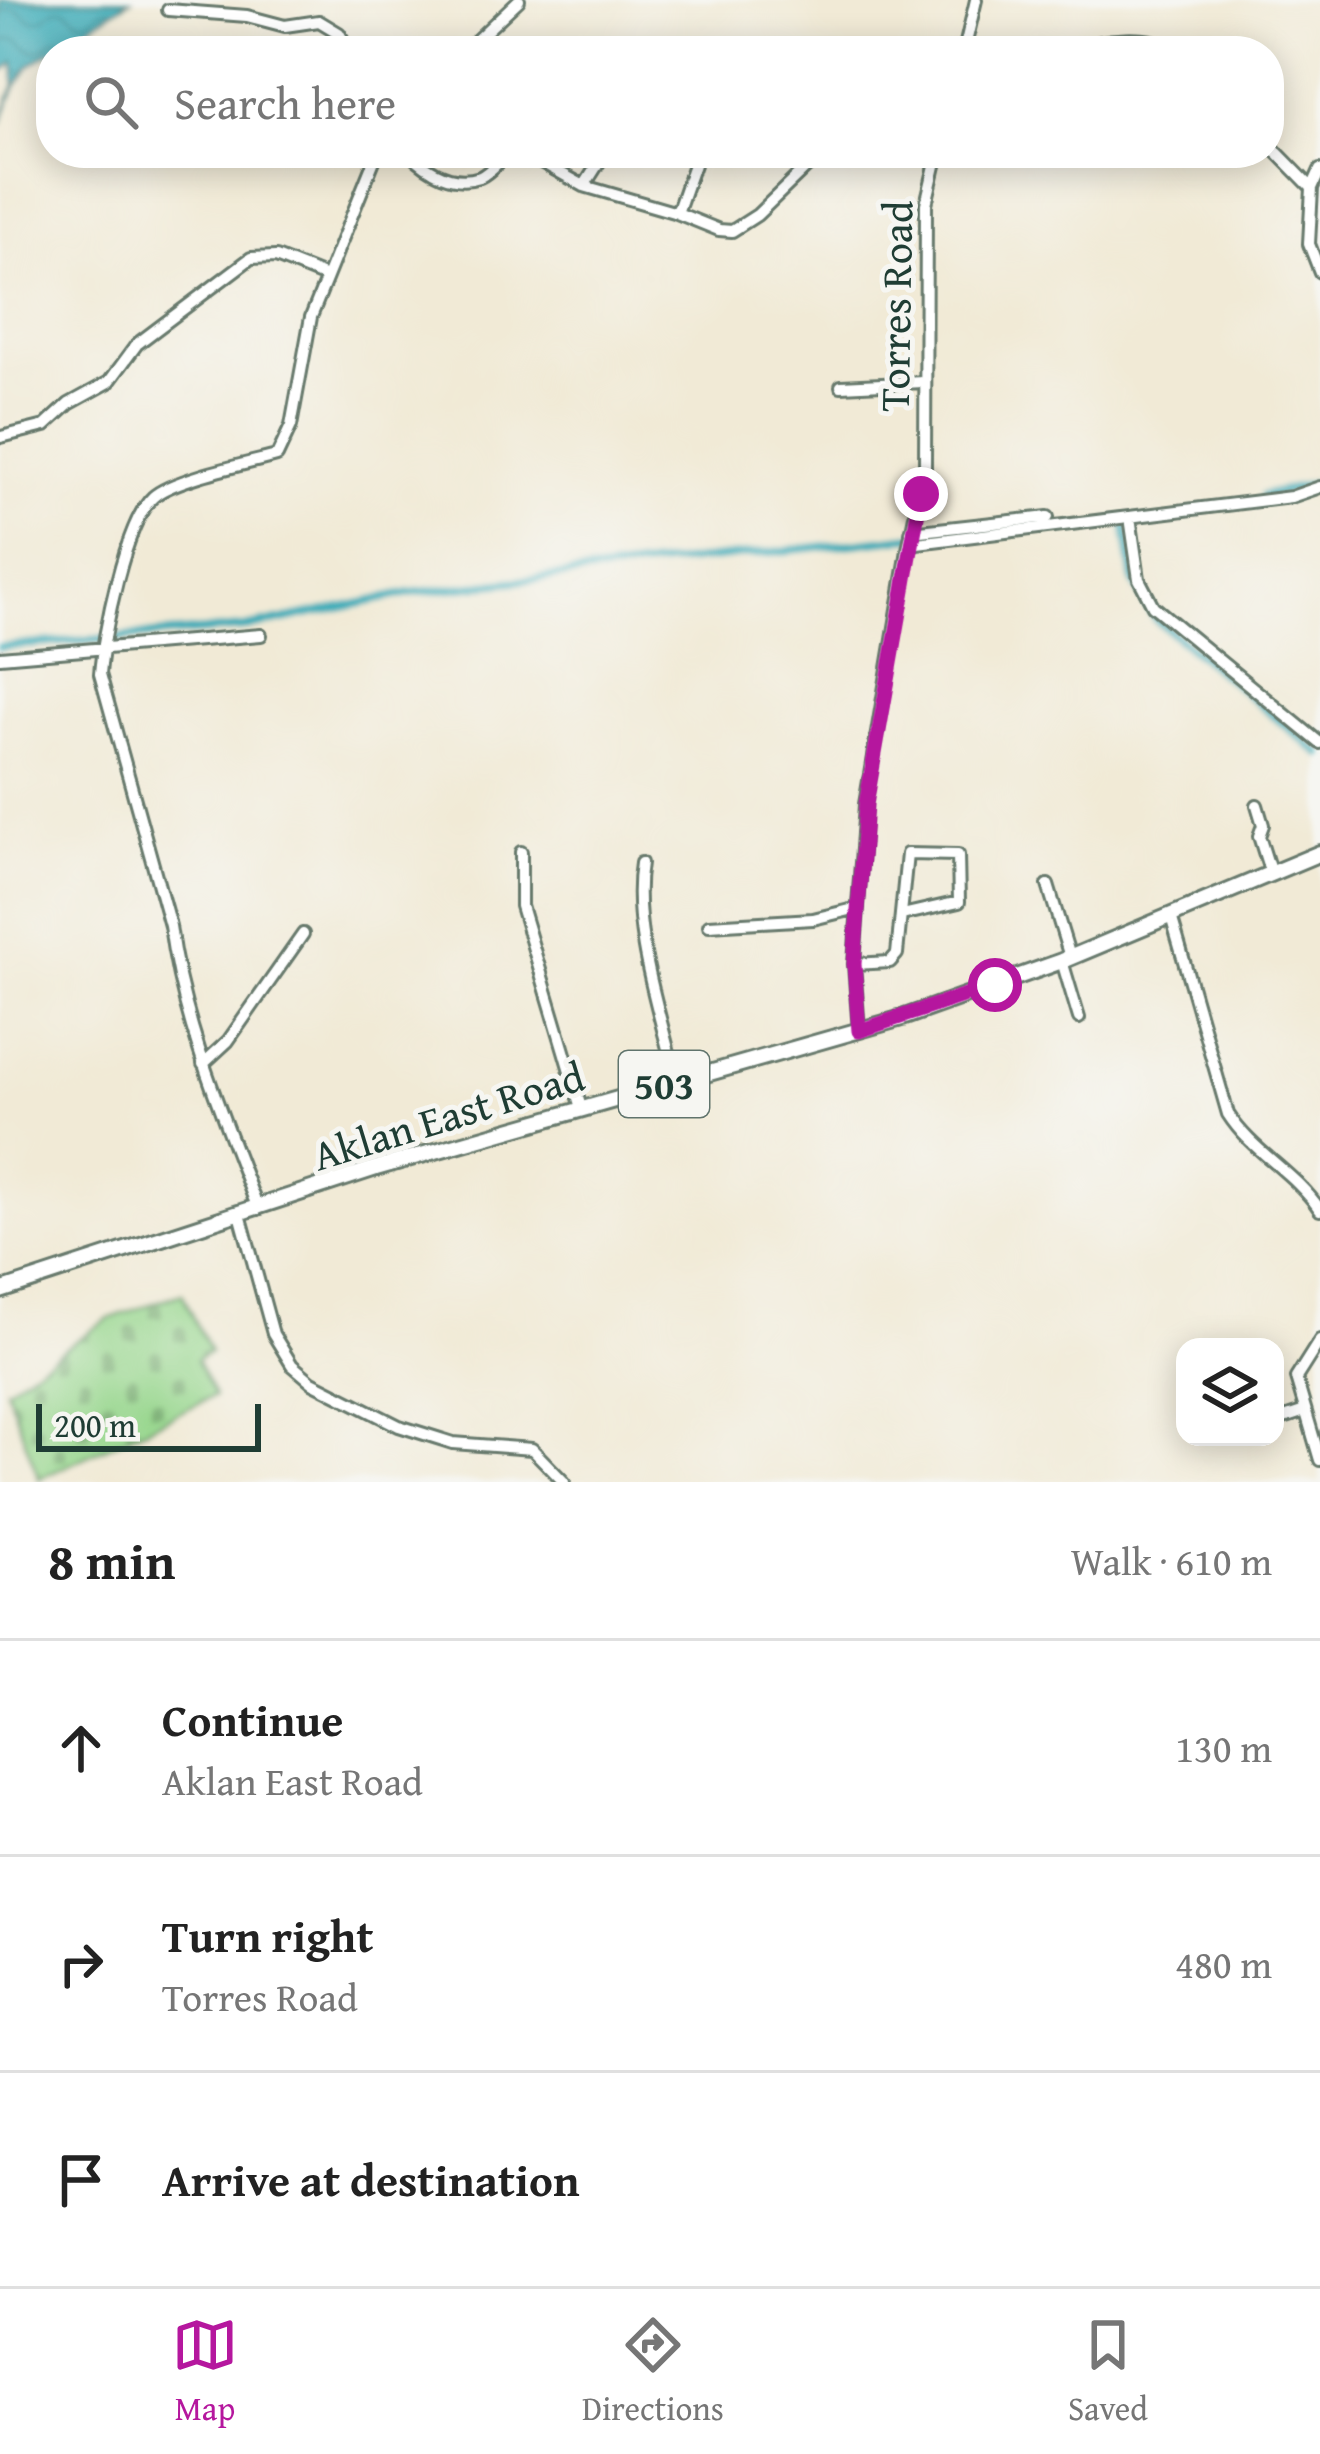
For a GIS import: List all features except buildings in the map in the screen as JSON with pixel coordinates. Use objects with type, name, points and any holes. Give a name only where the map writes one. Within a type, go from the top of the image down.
[{"type":"main road","name":"Aklan East Road","points":[[0,1291],[376,1168],[859,1031],[1066,959],[1320,854]]},
{"type":"street","points":[[247,16],[252,0]]},
{"type":"street","points":[[481,36],[519,0]]},
{"type":"street","points":[[968,36],[976,0]]},
{"type":"street","points":[[168,10],[247,16],[285,26],[320,21],[338,36]]},
{"type":"street","points":[[1284,159],[1312,188]]},
{"type":"street","points":[[258,1209],[203,1064],[100,674],[102,644],[136,523],[153,496],[277,456],[291,427],[302,351],[326,277],[371,168]]},
{"type":"street","points":[[427,168],[454,179],[479,177],[491,168]]},
{"type":"street","points":[[552,168],[584,186],[732,231],[757,215],[806,168]]},
{"type":"street","points":[[584,186],[595,168]]},
{"type":"street","points":[[677,213],[693,168]]},
{"type":"street","name":"Torres Road","points":[[859,1031],[854,964],[866,804],[926,468],[926,204],[934,168]]},
{"type":"street","points":[[1320,170],[1312,188],[1309,244],[1320,272]]},
{"type":"street","points":[[1,436],[45,426],[68,404],[109,382],[137,344],[251,258],[276,257],[326,277]]},
{"type":"street","points":[[841,386],[923,382]]},
{"type":"street","points":[[910,538],[1130,517],[1291,497],[1320,488]]},
{"type":"street","points":[[910,538],[1048,517]]},
{"type":"street","points":[[1130,517],[1139,579],[1153,606],[1320,743]]},
{"type":"street","points":[[0,657],[102,644],[260,635]]},
{"type":"street","points":[[1257,805],[1264,824],[1259,836],[1271,874]]},
{"type":"street","points":[[521,852],[521,905],[580,1108]]},
{"type":"street","points":[[854,964],[893,960],[908,854],[958,855],[959,902],[902,915]]},
{"type":"street","points":[[641,862],[637,890],[643,930],[676,1081]]},
{"type":"street","points":[[1048,885],[1079,1018]]},
{"type":"street","points":[[709,925],[813,919],[858,908]]},
{"type":"street","points":[[1171,916],[1228,1114],[1247,1138],[1306,1189],[1320,1210]]},
{"type":"street","points":[[203,1064],[228,1041],[303,934]]},
{"type":"street","points":[[240,1214],[273,1334],[292,1365],[313,1382],[399,1426],[453,1443],[532,1449],[564,1482]]},
{"type":"street","points":[[1320,1340],[1296,1378],[1320,1460]]},
{"type":"street","points":[[1284,1418],[1305,1411]]},
{"type":"green space","points":[[182,1293],[210,1352],[196,1360],[214,1396],[39,1479],[6,1388],[108,1319]]},
{"type":"water","points":[[0,0],[130,0],[75,36],[36,36],[36,61],[16,86],[0,124],[15,85],[14,62],[0,74]]},
{"type":"waterway","points":[[1263,496],[1313,484]]},
{"type":"waterway","points":[[1125,522],[1134,581],[1155,619],[1320,754]]},
{"type":"waterway","points":[[0,647],[245,628],[410,593],[915,536]]},
{"type":"route","points":[[921,494],[866,804],[854,964],[859,1031],[995,985]]}]
